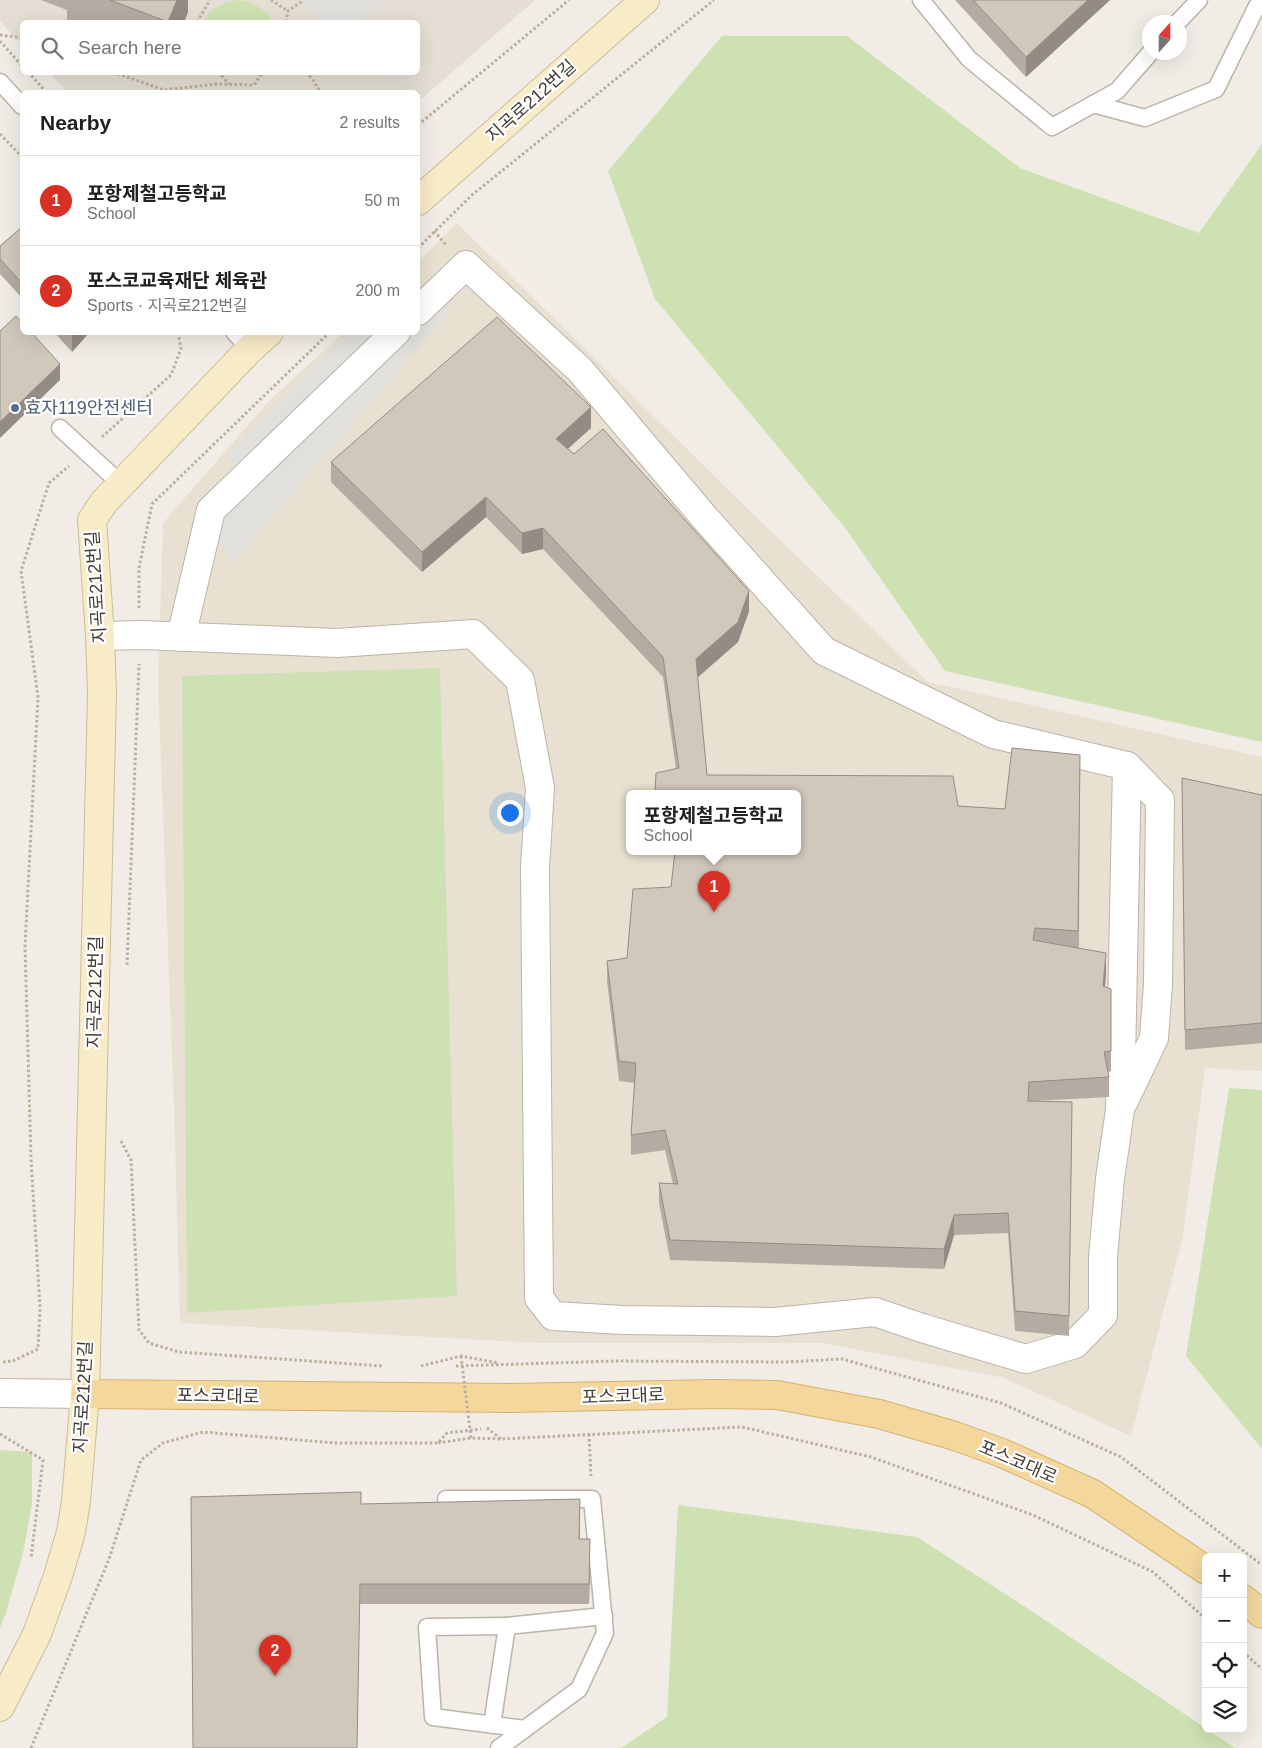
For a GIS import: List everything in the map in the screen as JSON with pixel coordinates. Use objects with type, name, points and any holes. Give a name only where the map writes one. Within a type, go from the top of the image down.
[{"type":"main road","name":"포스코대로","points":[[85,1394],[510,1398],[714,1394],[785,1396],[879,1414],[955,1436],[1002,1453],[1093,1494],[1202,1567]]},
{"type":"main road","points":[[1247,1602],[1262,1614]]},
{"type":"street","name":"지곡로212번길","points":[[423,213],[645,0]]},
{"type":"street","points":[[420,310],[466,265],[580,370],[704,517],[824,651],[993,734],[1127,766],[1160,800],[1158,984],[1154,1038],[1120,1110]]},
{"type":"street","points":[[181,637],[211,510],[393,335]]},
{"type":"street","name":"지곡로212번길","points":[[0,1707],[37,1634],[58,1576],[71,1532],[85,1394],[102,704],[100,636],[92,520],[104,502],[251,338]]},
{"type":"street","points":[[100,636],[142,635],[337,643],[473,634],[520,680],[540,788],[535,868],[539,1298],[553,1316],[642,1321],[775,1322],[874,1312],[1026,1359],[1074,1344],[1103,1315],[1103,1257],[1110,1179],[1120,1110],[1127,766]]},
{"type":"street","name":"포스코대로","points":[[0,1393],[85,1394]]},
{"type":"lane","points":[[921,0],[968,59],[1052,127],[1117,91],[1144,60]]},
{"type":"lane","points":[[1184,15],[1198,0]]},
{"type":"lane","points":[[1092,104],[1145,118],[1216,88],[1257,6]]},
{"type":"lane","points":[[0,82],[20,104]]},
{"type":"lane","points":[[60,428],[121,484]]},
{"type":"lane","points":[[446,1499],[592,1499],[605,1633],[579,1689],[499,1748]]},
{"type":"lane","points":[[525,1729],[434,1717],[427,1627],[507,1626],[604,1616]]},
{"type":"lane","points":[[492,1725],[507,1626]]},
{"type":"path","points":[[199,20],[210,0]]},
{"type":"path","points":[[271,0],[288,11]]},
{"type":"path","points":[[286,20],[288,11],[304,0]]},
{"type":"path","points":[[420,123],[569,0]]},
{"type":"path","points":[[420,246],[472,195],[714,0]]},
{"type":"path","points":[[0,35],[20,38]]},
{"type":"path","points":[[0,41],[20,64]]},
{"type":"path","points":[[31,75],[44,90]]},
{"type":"path","points":[[122,75],[164,90],[216,84],[254,85],[261,75]]},
{"type":"path","points":[[220,75],[228,84]]},
{"type":"path","points":[[309,75],[319,90]]},
{"type":"path","points":[[0,134],[20,155]]},
{"type":"path","points":[[423,213],[435,232],[466,265]]},
{"type":"path","points":[[0,1362],[13,1361],[38,1349],[40,1307],[31,1160],[25,946],[38,697],[21,570],[49,483],[171,375],[181,350],[178,335]]},
{"type":"path","points":[[126,969],[139,694]]},
{"type":"path","points":[[119,1137],[130,1160],[139,1330],[149,1343],[179,1352],[386,1366]]},
{"type":"path","points":[[461,1356],[470,1438]]},
{"type":"path","points":[[435,1367],[416,1368],[461,1356],[505,1364]]},
{"type":"path","points":[[455,1366],[615,1361]]},
{"type":"path","points":[[31,1748],[109,1558],[141,1460],[163,1443],[203,1432],[335,1443],[438,1443],[470,1438],[502,1439],[742,1427],[870,1457],[1033,1515],[1153,1572],[1202,1615]]},
{"type":"path","points":[[438,1443],[447,1433],[488,1428],[502,1439]]},
{"type":"path","points":[[0,1434],[43,1460],[30,1567]]},
{"type":"path","points":[[589,1434],[592,1499]]},
{"type":"path","points":[[1247,1656],[1262,1669]]},
{"type":"shaded area","points":[[0,0],[535,0],[420,100],[420,90],[66,90],[51,75],[420,75],[420,20],[20,20],[20,43],[0,21]]},
{"type":"shaded area","points":[[298,0],[387,0],[362,20],[320,20]]},
{"type":"shaded area","points":[[457,223],[757,518],[928,682],[1262,757],[1262,1071],[1205,1068],[1183,1236],[1131,1436],[1004,1378],[823,1343],[538,1343],[180,1323],[158,684],[163,523],[270,400],[341,335],[420,335],[420,260]]},
{"type":"shaded area","points":[[420,282],[451,310],[232,564],[202,512],[239,465],[226,458],[314,366],[348,335],[420,335]]},
{"type":"green space","points":[[239,0],[250,2],[266,13],[271,20],[205,20],[214,9],[228,2]]},
{"type":"green space","points":[[722,36],[847,36],[1020,168],[1199,233],[1262,144],[1262,742],[945,671],[846,529],[655,299],[608,171]]},
{"type":"green space","points":[[440,668],[457,1296],[187,1313],[182,676]]},
{"type":"green space","points":[[1229,1088],[1262,1090],[1262,1449],[1186,1356]]},
{"type":"green space","points":[[0,1450],[32,1452],[32,1504],[23,1553],[0,1628]]},
{"type":"green space","points":[[678,1505],[917,1537],[1036,1614],[1202,1726],[1202,1733],[1213,1733],[1235,1748],[621,1748],[667,1717]]},
{"type":"building","points":[[110,0],[177,0],[169,20],[163,20]]},
{"type":"building","points":[[973,0],[1088,0],[1026,57]]},
{"type":"building","points":[[20,229],[20,281],[0,259],[0,246]]},
{"type":"building","name":"효자119안전센터","points":[[16,316],[20,321],[20,335],[34,335],[60,364],[0,422],[0,331]]},
{"type":"building","points":[[497,317],[591,407],[556,439],[574,454],[603,429],[749,591],[738,622],[696,659],[707,775],[953,776],[958,806],[1005,809],[1012,748],[1080,755],[1078,931],[1035,928],[1033,940],[1106,953],[1103,986],[1111,989],[1111,1051],[1104,1052],[1109,1077],[1029,1082],[1028,1101],[1072,1102],[1069,1316],[1015,1311],[1008,1213],[954,1215],[944,1249],[670,1240],[659,1183],[678,1184],[665,1130],[631,1135],[636,1063],[619,1061],[607,961],[627,958],[633,889],[671,887],[675,855],[801,855],[801,790],[655,790],[656,773],[679,768],[663,657],[543,528],[522,533],[486,497],[422,552],[331,462]]},
{"type":"building","points":[[1182,778],[1262,795],[1262,1023],[1185,1030]]},
{"type":"building","points":[[361,1492],[361,1504],[580,1499],[579,1539],[590,1539],[589,1584],[360,1584],[357,1748],[193,1748],[191,1497]]},
{"type":"place","name":"효자119안전센터","points":[[15,408]]},
{"type":"place","name":"포항제철고등학교","points":[[714,912]]},
{"type":"place","name":"포스코교육재단 체육관","points":[[275,1676]]}]
